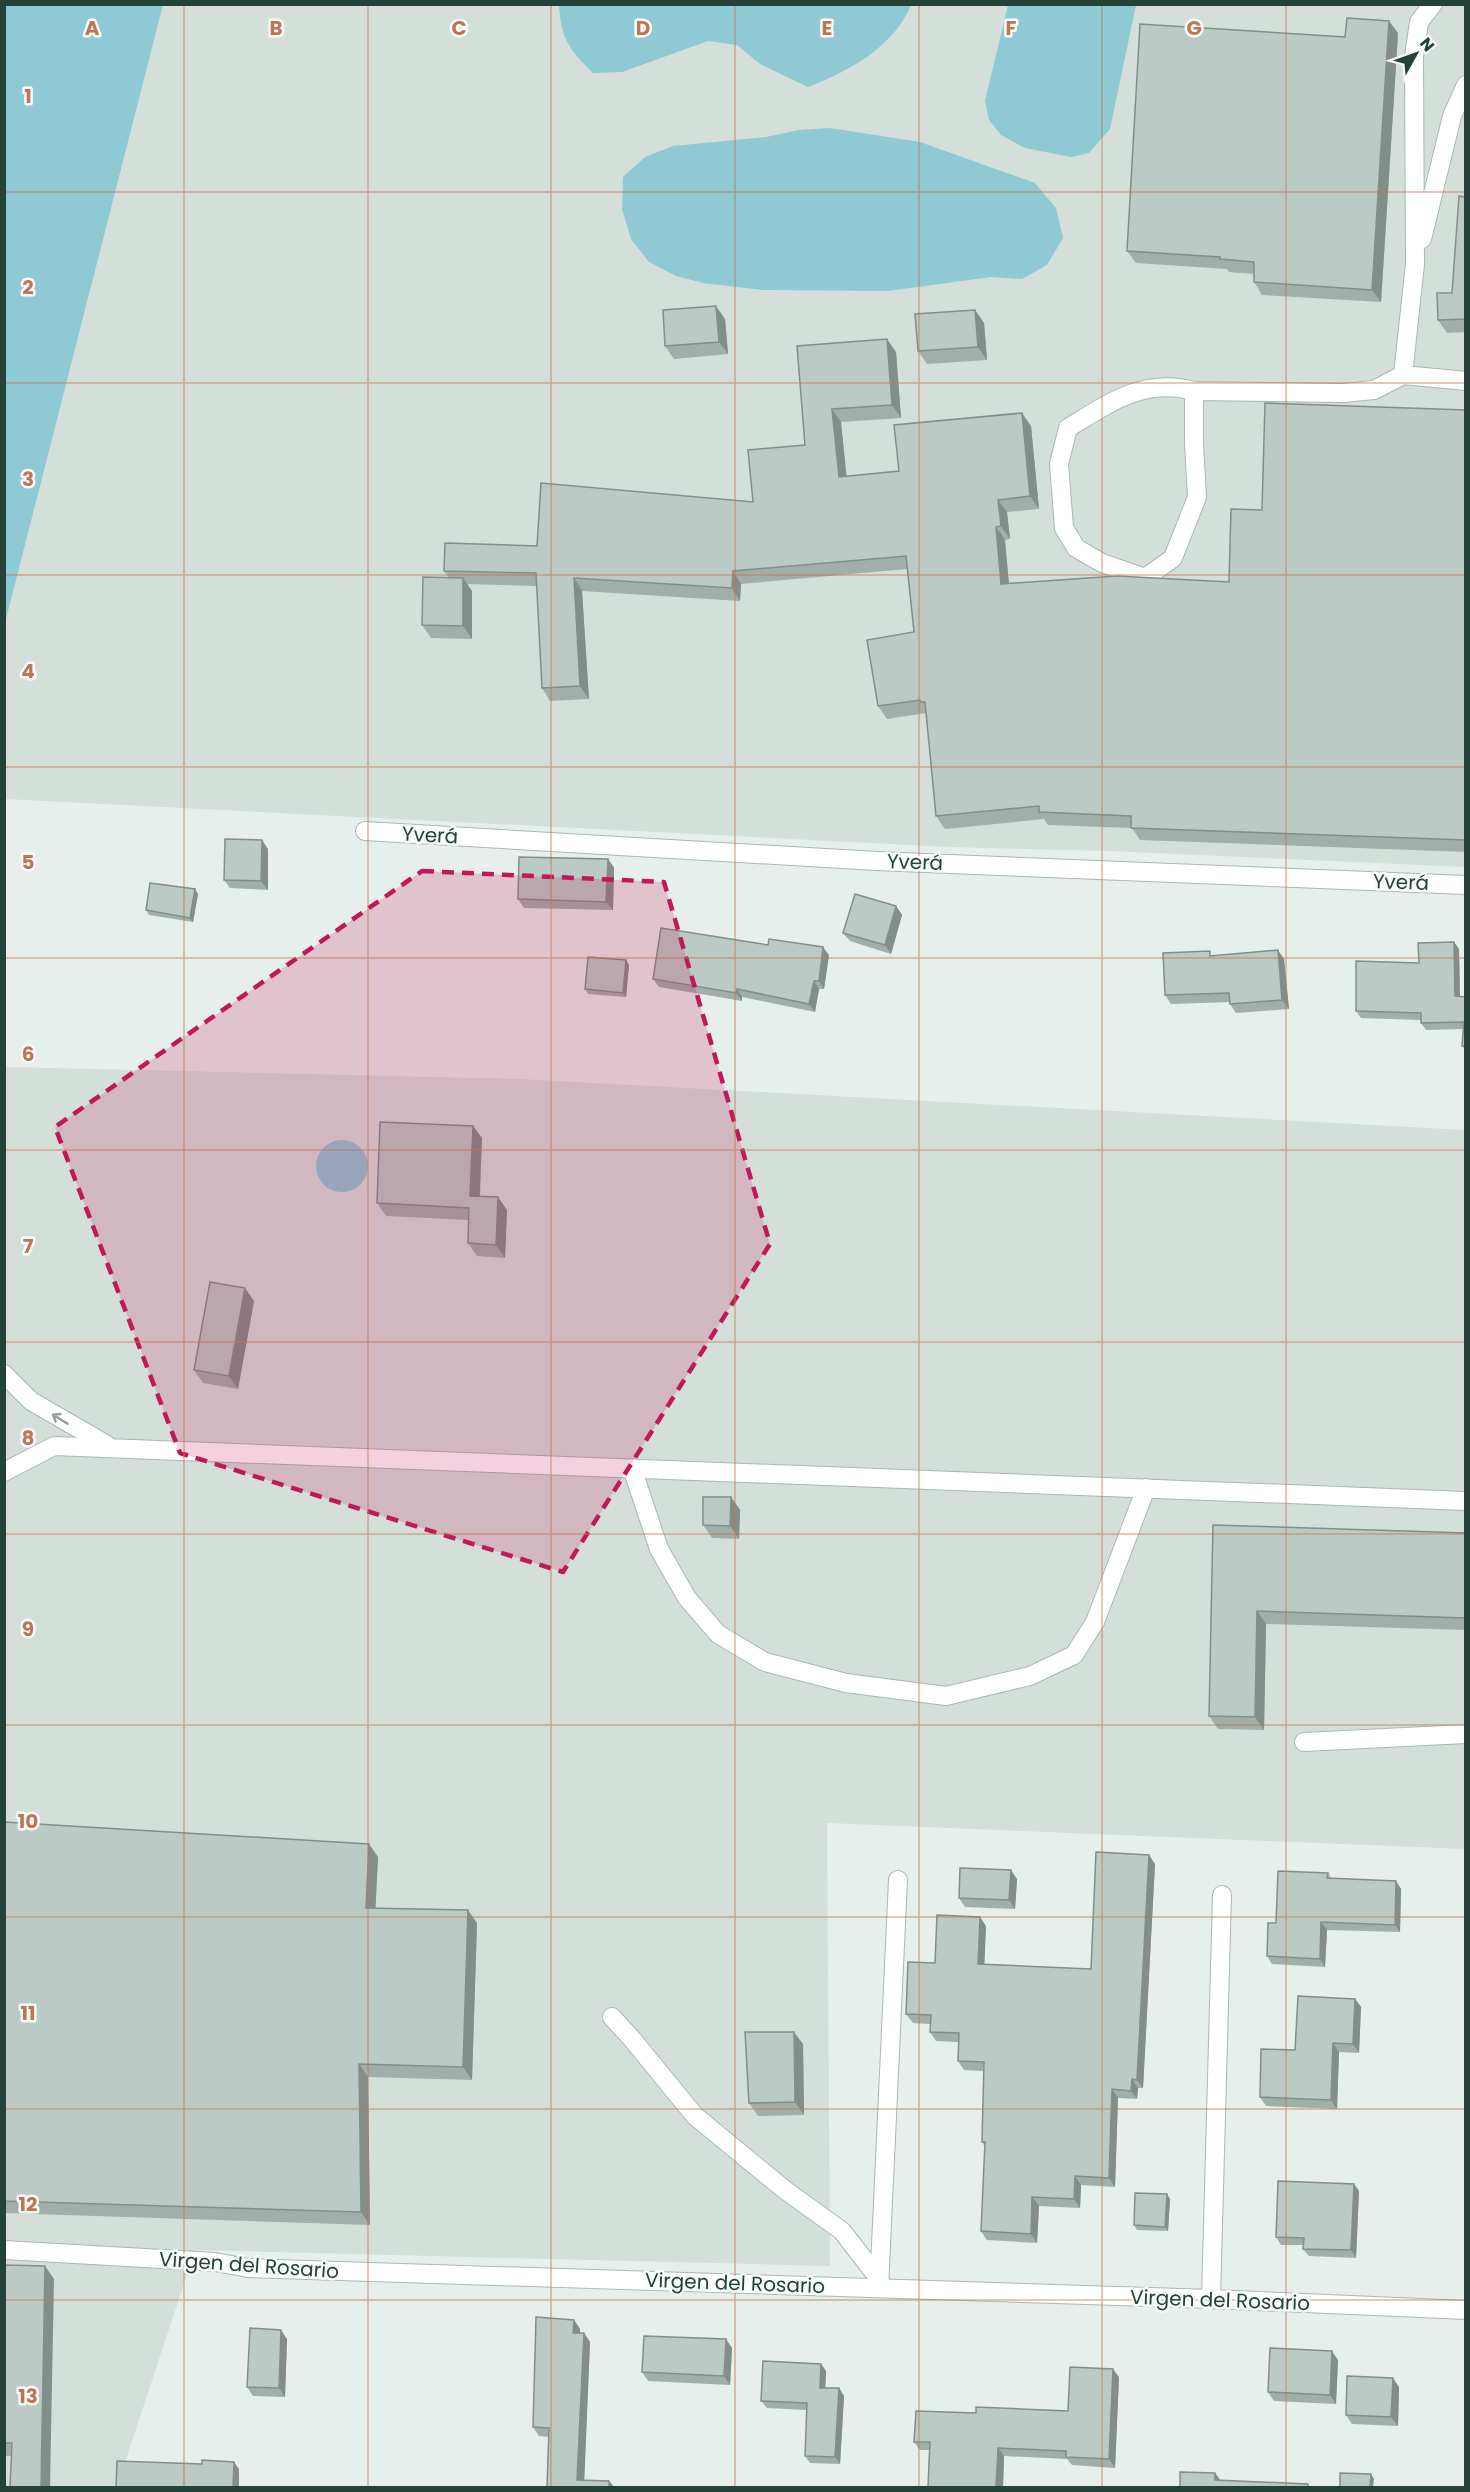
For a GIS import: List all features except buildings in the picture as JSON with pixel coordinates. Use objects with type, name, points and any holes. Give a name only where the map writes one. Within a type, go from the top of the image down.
[{"type":"street","points":[[1403,375],[1415,264],[1414,56],[1419,22],[1433,4]]},
{"type":"street","points":[[1415,264],[1452,116],[1466,85]]},
{"type":"street","points":[[1194,391],[1197,497],[1173,558],[1145,578],[1102,563],[1076,548],[1064,528],[1059,465],[1068,428],[1135,390],[1175,385],[1194,391],[1343,393],[1374,390],[1403,375],[1466,381]]},
{"type":"street","name":"Yverá","points":[[365,831],[876,861],[1466,885]]},
{"type":"street","points":[[4,1374],[31,1401],[111,1447]]},
{"type":"street","points":[[4,1472],[54,1446],[111,1447],[1466,1501]]},
{"type":"street","points":[[632,1468],[659,1549],[687,1598],[718,1634],[765,1662],[846,1683],[946,1696],[1030,1676],[1074,1655],[1095,1622],[1146,1488]]},
{"type":"street","points":[[1304,1742],[1466,1734]]},
{"type":"street","points":[[879,2284],[898,1880]]},
{"type":"street","points":[[1211,2298],[1222,1895]]},
{"type":"street","points":[[612,2017],[695,2116],[785,2190],[842,2231],[879,2284]]},
{"type":"street","name":"Virgen del Rosario","points":[[4,2250],[215,2262],[248,2268],[879,2284],[1466,2310]]},
{"type":"highlighted area","points":[[422,871],[664,882],[770,1244],[563,1572],[180,1453],[55,1127]]},
{"type":"shaded area","points":[[163,5],[1465,5],[1465,867],[1109,851],[950,847],[5,799],[5,622]]},
{"type":"shaded area","points":[[5,1067],[520,1079],[1465,1130],[1465,1849],[827,1823],[830,2266],[195,2250],[117,2487],[5,2488]]},
{"type":"water","points":[[559,4],[911,5],[893,34],[881,46],[854,65],[808,87],[760,64],[737,45],[708,41],[622,72],[593,73],[572,50],[564,35]]},
{"type":"water","points":[[4,5],[163,5],[5,623]]},
{"type":"water","points":[[1008,5],[1136,5],[1110,129],[1089,153],[1071,157],[1025,148],[1001,135],[989,120],[985,101]]},
{"type":"water","points":[[830,128],[920,142],[1035,183],[1056,208],[1063,238],[1047,265],[1022,279],[991,277],[888,291],[763,290],[703,283],[676,276],[649,262],[631,239],[622,209],[623,177],[645,157],[673,146]]},
{"type":"water","points":[[337,1140],[347,1140],[361,1147],[368,1166],[361,1185],[347,1192],[337,1192],[327,1188],[320,1181],[316,1171],[316,1161],[320,1151],[327,1144]]}]
